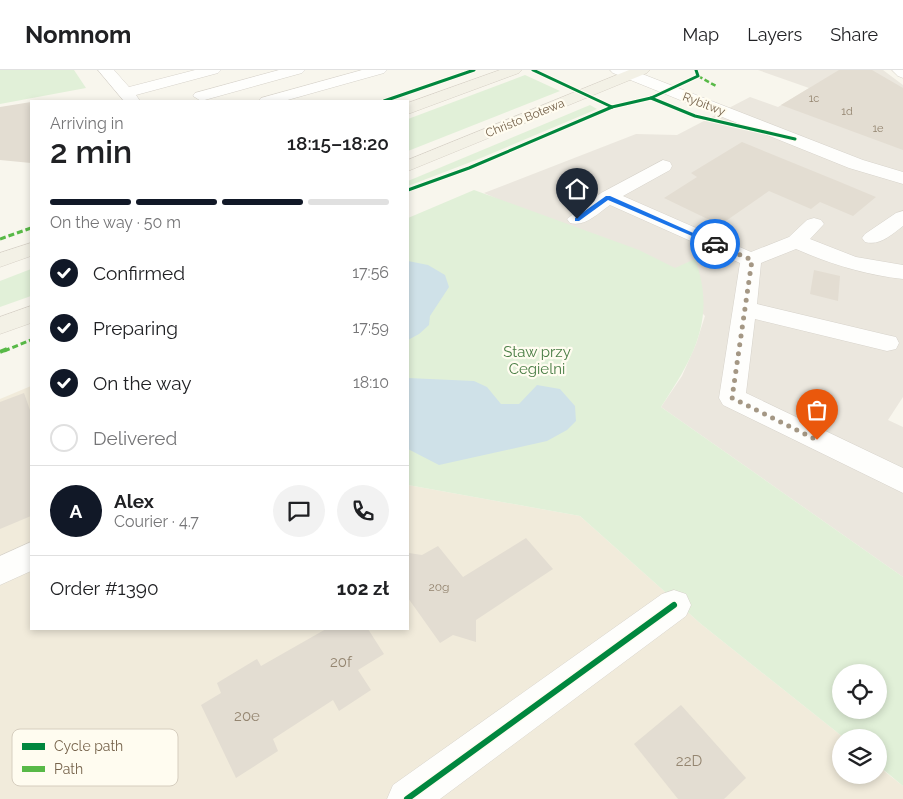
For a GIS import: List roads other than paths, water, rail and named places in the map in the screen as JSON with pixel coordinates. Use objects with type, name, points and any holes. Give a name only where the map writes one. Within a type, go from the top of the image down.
[{"type":"main road","points":[[409,109],[514,70]]},
{"type":"main road","name":"Christo Botewa","points":[[409,166],[630,72]]},
{"type":"main road","points":[[0,260],[30,249]]},
{"type":"main road","points":[[0,326],[30,314]]},
{"type":"street","points":[[106,70],[129,97],[183,78],[213,70]]},
{"type":"street","points":[[183,78],[204,98],[297,70]]},
{"type":"street","points":[[271,100],[379,70]]},
{"type":"street","name":"Rybitwy","points":[[649,70],[861,151],[903,171]]},
{"type":"street","points":[[900,70],[903,73]]},
{"type":"street","name":"Rybitwy","points":[[630,72],[856,164],[903,178]]},
{"type":"street","points":[[577,219],[608,197],[663,166]]},
{"type":"street","points":[[608,197],[752,260],[796,241],[814,224]]},
{"type":"street","points":[[872,238],[903,217]]},
{"type":"street","points":[[796,241],[834,258],[875,270],[903,272]]},
{"type":"street","points":[[752,260],[732,398],[903,481]]},
{"type":"street","points":[[745,309],[887,343]]},
{"type":"street","points":[[0,571],[30,556]]},
{"type":"street","points":[[408,799],[674,605]]},
{"type":"park label","name":"Staw przy Cegielni","points":[[537,360]]}]
